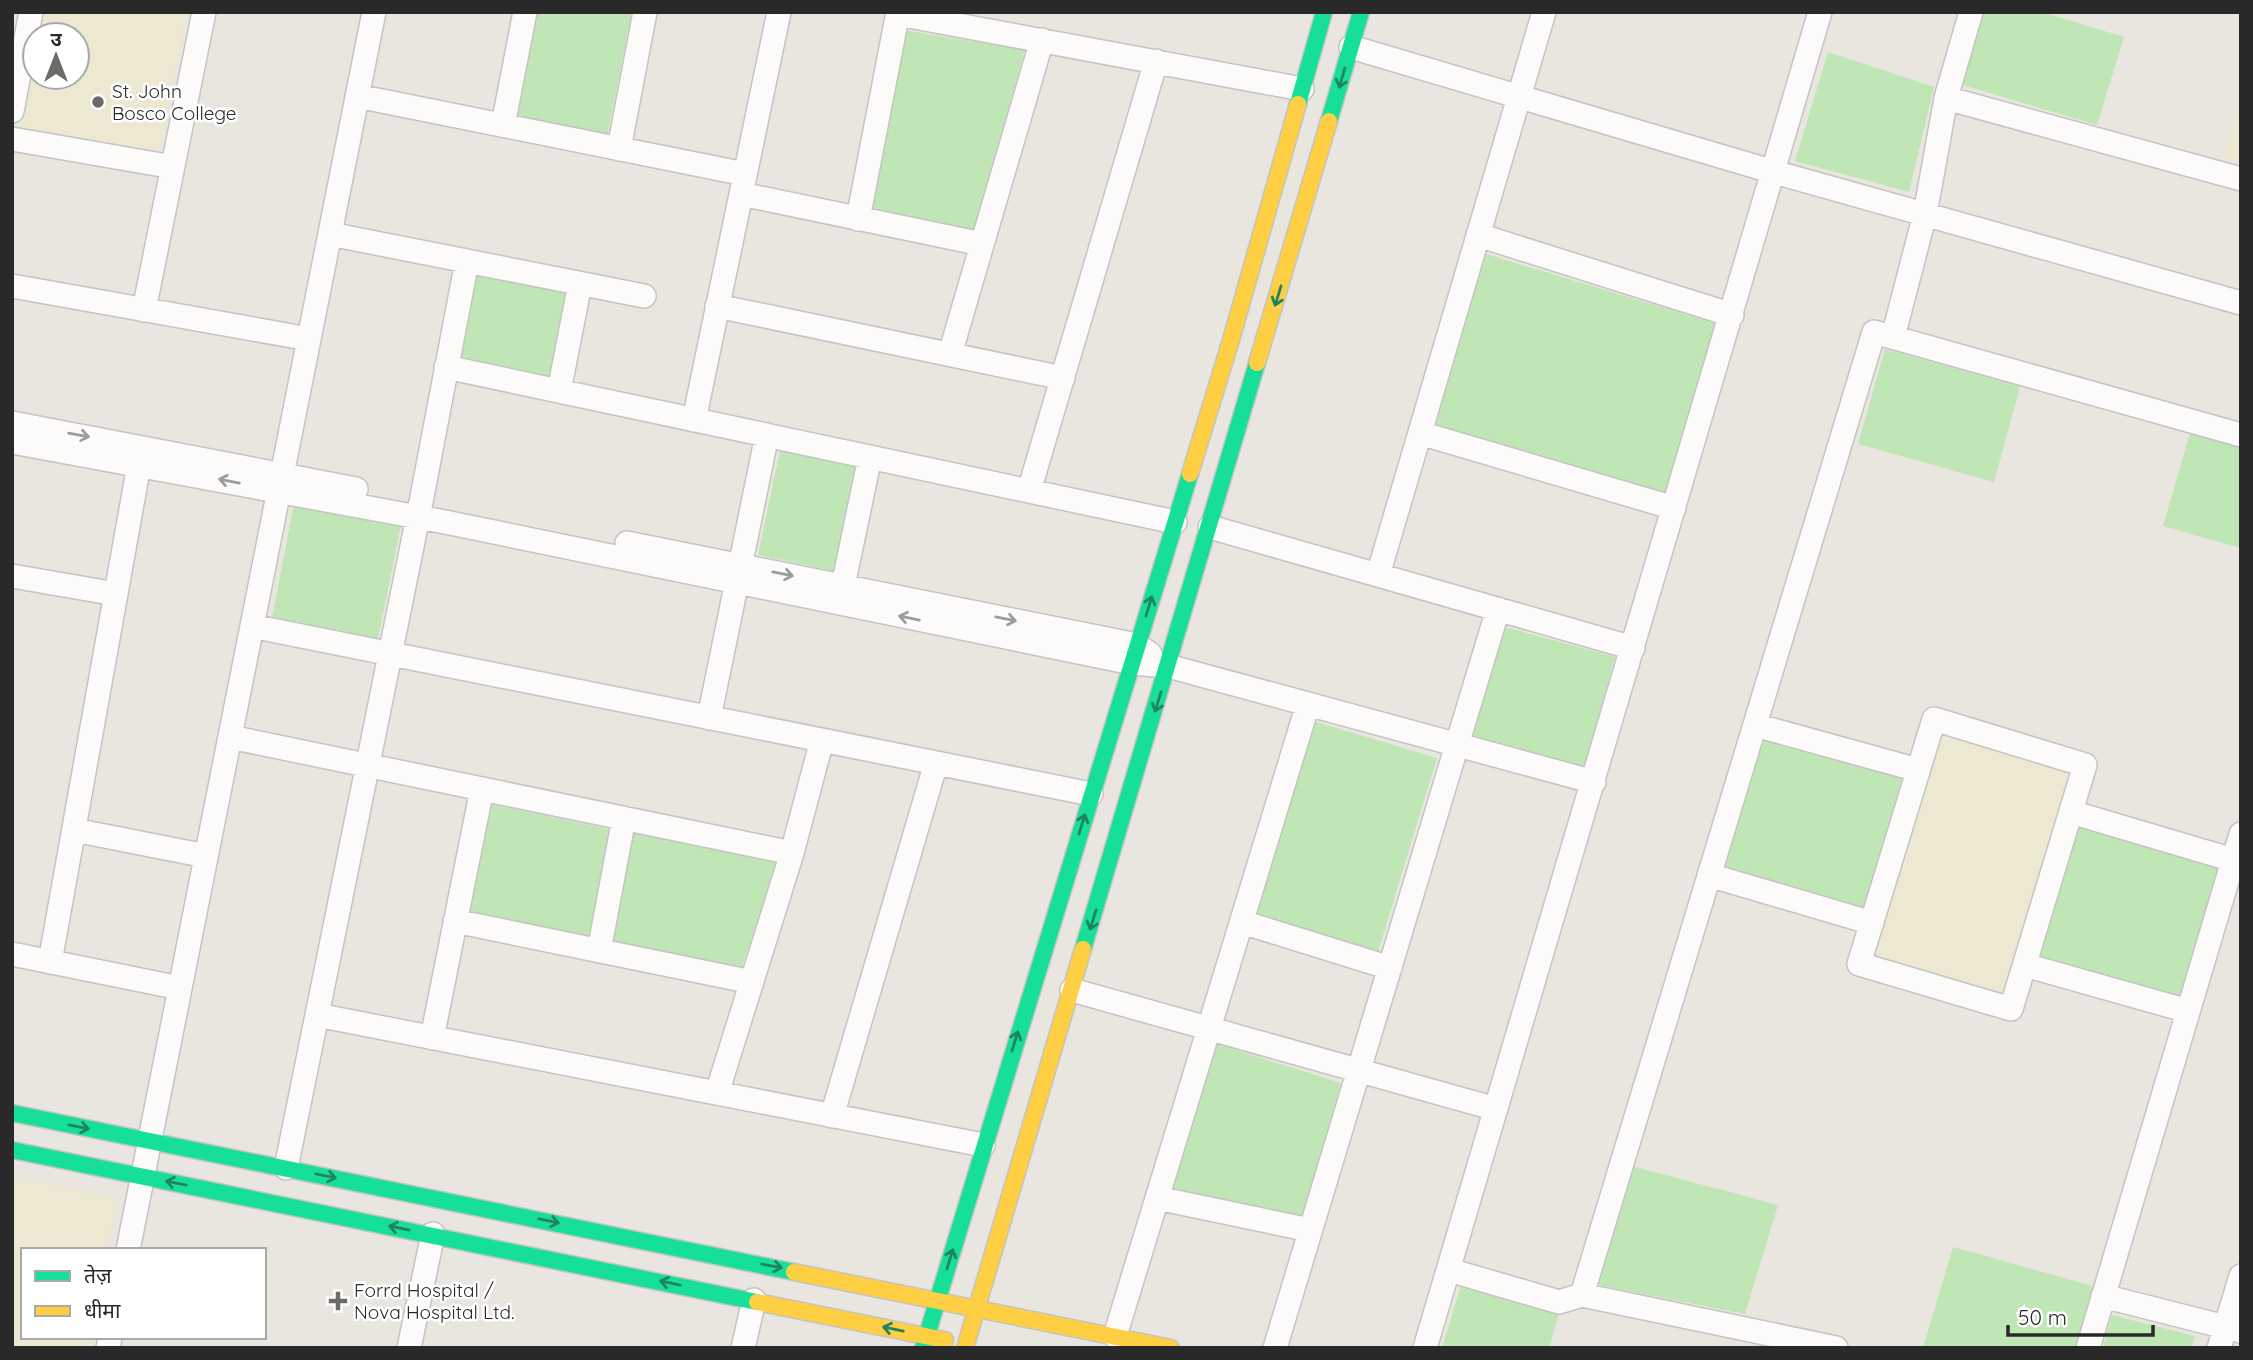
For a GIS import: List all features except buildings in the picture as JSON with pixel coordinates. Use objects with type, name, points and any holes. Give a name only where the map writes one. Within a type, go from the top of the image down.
[{"type":"street","points":[[12,111],[31,12]]},
{"type":"street","points":[[144,310],[204,12]]},
{"type":"street","points":[[128,1248],[374,12]]},
{"type":"street","points":[[503,125],[525,12]]},
{"type":"street","points":[[619,149],[645,12]]},
{"type":"street","points":[[694,420],[779,12]]},
{"type":"street","points":[[925,1342],[1231,340],[1324,12]]},
{"type":"street","points":[[966,1346],[1361,12]]},
{"type":"street","points":[[1378,575],[1544,12]]},
{"type":"street","points":[[1425,1348],[1821,12]]},
{"type":"street","points":[[1893,337],[1926,214],[1946,98],[1971,12]]},
{"type":"street","points":[[858,219],[898,13],[1302,89]]},
{"type":"street","points":[[950,354],[1042,40]]},
{"type":"street","points":[[1351,47],[1774,172],[2241,303]]},
{"type":"street","points":[[1029,491],[1156,61]]},
{"type":"street","points":[[357,96],[619,149],[858,219],[982,244]]},
{"type":"street","points":[[1946,98],[2241,179]]},
{"type":"street","points":[[12,139],[173,167]]},
{"type":"street","points":[[330,234],[644,296]]},
{"type":"street","points":[[1478,235],[1732,315]]},
{"type":"street","points":[[286,1168],[467,261]]},
{"type":"street","points":[[559,391],[580,284]]},
{"type":"street","points":[[12,286],[309,339]]},
{"type":"street","points":[[717,306],[1063,378]]},
{"type":"street","points":[[1581,1295],[1874,332],[2241,435]]},
{"type":"street","points":[[446,367],[1175,522]]},
{"type":"street","points":[[12,423],[280,483],[1134,654]]},
{"type":"street","points":[[1420,433],[1674,509]]},
{"type":"street","points":[[709,718],[767,435]]},
{"type":"street","points":[[12,442],[139,465],[280,483]]},
{"type":"street","points":[[843,586],[870,457]]},
{"type":"street","points":[[50,962],[139,465]]},
{"type":"street","points":[[1209,527],[1633,648]]},
{"type":"street","points":[[740,574],[843,586],[1134,654],[1168,666],[1594,782]]},
{"type":"street","points":[[12,576],[116,594]]},
{"type":"street","points":[[1275,1348],[1498,609]]},
{"type":"street","points":[[252,626],[1091,794]]},
{"type":"street","points":[[1115,1336],[1308,704]]},
{"type":"street","points":[[1934,719],[2085,765],[2011,1009],[1859,964],[1918,770],[1934,719]]},
{"type":"street","points":[[1755,725],[1918,770]]},
{"type":"street","points":[[230,737],[792,853]]},
{"type":"street","points":[[717,1093],[792,853],[822,740]]},
{"type":"street","points":[[832,1116],[936,763]]},
{"type":"street","points":[[432,1038],[482,789]]},
{"type":"street","points":[[2071,812],[2233,860]]},
{"type":"street","points":[[599,951],[624,818]]},
{"type":"street","points":[[74,830],[206,856]]},
{"type":"street","points":[[2088,1348],[2241,834]]},
{"type":"street","points":[[1709,875],[1872,923]]},
{"type":"street","points":[[455,921],[751,982]]},
{"type":"street","points":[[1242,922],[1390,968]]},
{"type":"street","points":[[12,954],[180,988]]},
{"type":"street","points":[[2025,965],[2188,1011]]},
{"type":"street","points":[[1072,990],[1496,1109]]},
{"type":"street","points":[[317,1015],[983,1145]]},
{"type":"street","points":[[12,1113],[1171,1348]]},
{"type":"street","points":[[12,1150],[754,1300],[925,1342],[984,1348]]},
{"type":"street","points":[[1157,1198],[1310,1230]]},
{"type":"street","points":[[409,1348],[433,1234]]},
{"type":"street","points":[[1449,1270],[1559,1301],[1581,1295],[1836,1348]]},
{"type":"street","points":[[2103,1296],[2229,1335],[2241,1276]]},
{"type":"street","points":[[743,1348],[754,1300]]},
{"type":"shaded area","name":"St. John Bosco College","points":[[44,12],[187,12],[159,154],[21,127],[28,91],[91,91],[91,21],[42,21]]},
{"type":"shaded area","points":[[2241,97],[2241,163],[2223,158]]},
{"type":"shaded area","points":[[1938,731],[2073,770],[2005,997],[1871,958]]},
{"type":"shaded area","points":[[12,1176],[118,1199],[108,1248],[21,1248],[21,1339],[90,1339],[88,1348],[12,1348]]},
{"type":"green space","points":[[536,12],[632,12],[607,137],[515,119]]},
{"type":"green space","points":[[1978,12],[2042,12],[2124,37],[2097,125],[1956,83]]},
{"type":"green space","points":[[903,30],[1025,50],[973,232],[870,213]]},
{"type":"green space","points":[[1828,52],[1934,87],[1909,192],[1795,161]]},
{"type":"green space","points":[[1486,254],[1718,324],[1665,498],[1433,428]]},
{"type":"green space","points":[[478,271],[569,290],[551,378],[460,359]]},
{"type":"green space","points":[[1885,349],[2020,387],[1994,482],[1858,444]]},
{"type":"green space","points":[[2190,433],[2241,447],[2241,548],[2163,526]]},
{"type":"green space","points":[[781,446],[857,463],[834,571],[758,555]]},
{"type":"green space","points":[[294,504],[401,525],[378,639],[272,618]]},
{"type":"green space","points":[[1501,626],[1615,657],[1584,769],[1470,737]]},
{"type":"green space","points":[[1313,721],[1437,758],[1378,952],[1255,915]]},
{"type":"green space","points":[[1761,735],[1906,777],[1867,912],[1722,869]]},
{"type":"green space","points":[[489,804],[612,830],[588,941],[465,915]]},
{"type":"green space","points":[[2075,823],[2220,864],[2181,1000],[2037,960]]},
{"type":"green space","points":[[631,830],[777,861],[741,970],[610,944]]},
{"type":"green space","points":[[1216,1044],[1341,1083],[1302,1219],[1169,1192]]},
{"type":"green space","points":[[1632,1166],[1778,1205],[1745,1314],[1598,1285]]},
{"type":"green space","points":[[1953,1247],[2093,1286],[2075,1348],[1923,1348]]},
{"type":"green space","points":[[1462,1282],[1559,1313],[1549,1348],[1442,1348]]},
{"type":"green space","points":[[2112,1315],[2195,1336],[2191,1348],[2103,1348]]},
{"type":"traffic: fast","points":[[1298,104],[1324,12]]},
{"type":"traffic: fast","points":[[1329,121],[1361,12]]},
{"type":"traffic: fast","points":[[1083,949],[1257,363]]},
{"type":"traffic: fast","points":[[923,1348],[1190,474]]},
{"type":"traffic: fast","points":[[12,1113],[794,1272]]},
{"type":"traffic: fast","points":[[12,1150],[757,1302]]},
{"type":"traffic: slow","points":[[1190,474],[1298,104]]},
{"type":"traffic: slow","points":[[1257,363],[1329,121]]},
{"type":"traffic: slow","points":[[965,1348],[1083,949]]},
{"type":"traffic: slow","points":[[794,1272],[1171,1348]]},
{"type":"traffic: slow","points":[[757,1302],[945,1340]]},
{"type":"place","name":"St. John Bosco College","points":[[98,102]]},
{"type":"place","name":"Forrd Hospital / Nova Hospital Ltd.","points":[[338,1301]]}]
